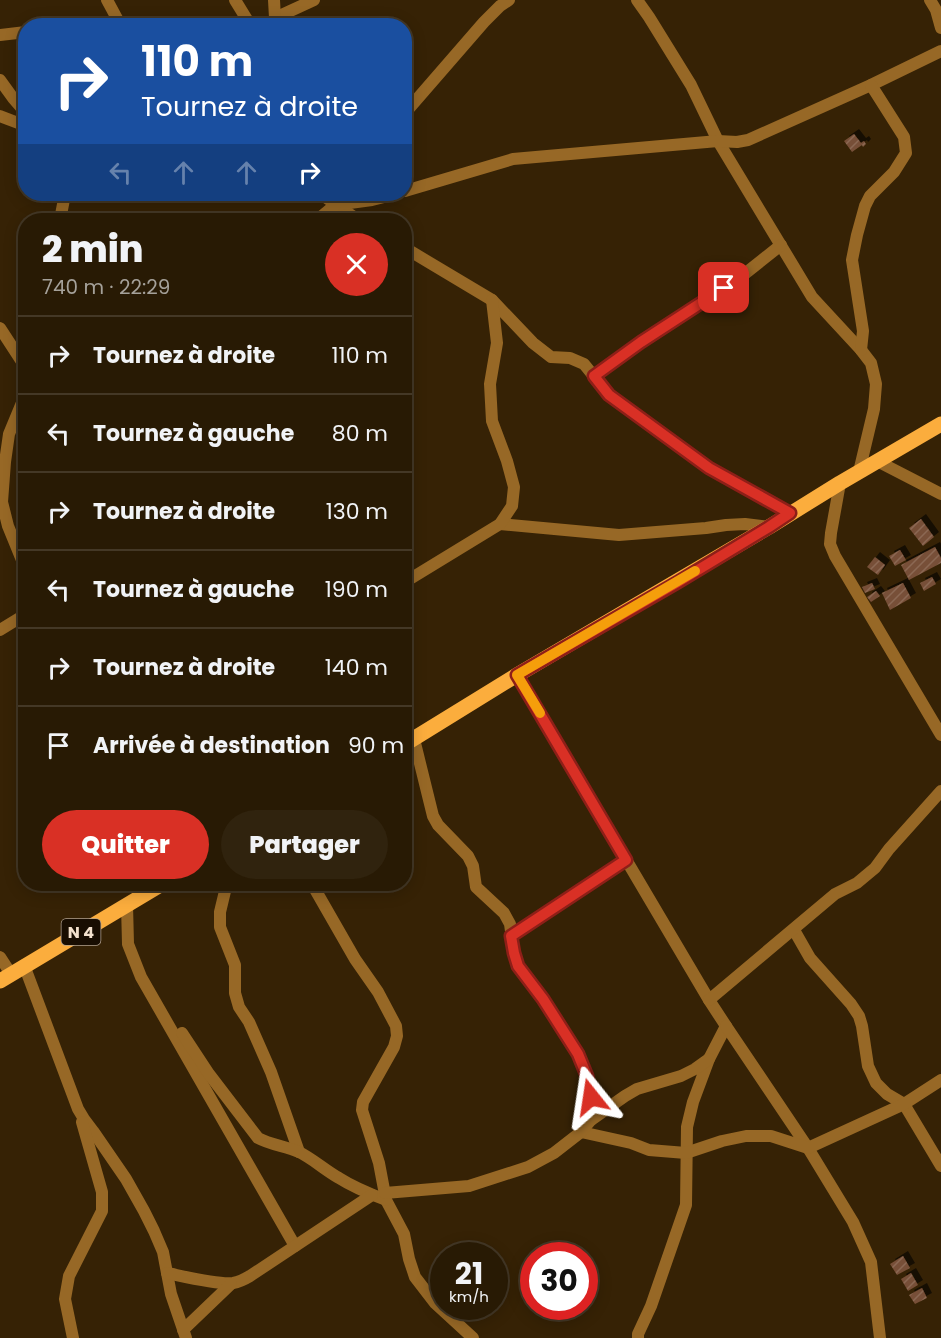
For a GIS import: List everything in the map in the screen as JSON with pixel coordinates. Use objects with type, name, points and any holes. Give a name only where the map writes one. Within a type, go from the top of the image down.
[{"type":"main road","points":[[412,739],[941,424]]},
{"type":"main road","name":"N 4","points":[[6,978],[24,965],[150,891]]},
{"type":"street","points":[[107,0],[117,18]]},
{"type":"street","points":[[235,0],[246,18]]},
{"type":"street","points":[[273,18],[274,0]]},
{"type":"street","points":[[280,18],[314,0]]},
{"type":"street","points":[[412,105],[484,22],[508,0]]},
{"type":"street","points":[[637,0],[691,85],[718,141],[812,297],[871,363],[876,384],[874,409],[859,472]]},
{"type":"street","points":[[930,0],[936,10],[941,28]]},
{"type":"street","points":[[0,35],[18,33]]},
{"type":"street","points":[[412,189],[513,159],[748,140],[872,85],[941,49]]},
{"type":"street","points":[[0,80],[18,104]]},
{"type":"street","points":[[861,350],[863,331],[852,260],[857,235],[870,196],[894,172],[906,153],[904,137],[872,85]]},
{"type":"street","points":[[0,116],[18,123]]},
{"type":"street","points":[[330,201],[347,213]]},
{"type":"street","points":[[325,213],[338,201]]},
{"type":"street","points":[[335,205],[365,201]]},
{"type":"street","points":[[594,376],[641,342],[742,276],[781,245]]},
{"type":"street","points":[[412,252],[492,300],[533,343],[551,357],[570,358],[584,364],[609,395],[709,468],[790,513]]},
{"type":"street","points":[[412,578],[500,524],[512,506],[514,487],[492,421],[490,384],[497,343],[492,300]]},
{"type":"street","points":[[0,328],[18,356]]},
{"type":"street","points":[[18,412],[9,434],[3,502],[8,526],[18,550]]},
{"type":"street","points":[[877,461],[941,494]]},
{"type":"street","points":[[840,483],[830,544],[941,735]]},
{"type":"street","points":[[0,515],[8,526]]},
{"type":"street","points":[[500,524],[619,535],[726,525],[769,527]]},
{"type":"street","points":[[0,630],[18,619]]},
{"type":"street","points":[[517,675],[709,1000],[808,1148],[853,1222],[871,1262],[880,1338]]},
{"type":"street","points":[[412,750],[433,816],[438,825],[468,856],[473,866],[476,887],[504,913],[510,924],[518,966],[543,999],[578,1054],[587,1076],[591,1097],[591,1120]]},
{"type":"street","points":[[709,1000],[835,894],[857,883],[875,868],[941,791]]},
{"type":"street","points":[[511,936],[626,860]]},
{"type":"street","points":[[225,891],[220,912],[220,927],[235,965],[235,993],[239,1007],[249,1022],[271,1072],[299,1152]]},
{"type":"street","points":[[316,891],[355,959],[378,992],[396,1026],[398,1036],[394,1047],[363,1102],[362,1110],[379,1163],[385,1196],[404,1234],[415,1277],[435,1303],[473,1338]]},
{"type":"street","points":[[127,905],[128,944],[136,966],[295,1246]]},
{"type":"street","points":[[794,930],[810,958],[859,1016],[868,1066],[876,1083],[887,1094],[904,1104],[941,1166]]},
{"type":"street","points":[[0,957],[6,978]]},
{"type":"street","points":[[24,965],[78,1109],[102,1192],[102,1211],[69,1276],[65,1299],[73,1338]]},
{"type":"street","points":[[147,987],[160,1001],[209,1074],[258,1138],[299,1152],[339,1178],[372,1195],[385,1196],[469,1186],[528,1167],[554,1153],[581,1132],[591,1120],[625,1096],[637,1089],[681,1076],[709,1059]]},
{"type":"street","points":[[638,1338],[686,1205],[687,1127],[693,1102],[709,1059],[726,1026]]},
{"type":"street","points":[[581,1132],[609,1137],[649,1150],[686,1153],[746,1136],[771,1136],[808,1148],[904,1104],[941,1080]]},
{"type":"street","points":[[78,1109],[126,1179],[144,1210],[162,1252],[171,1294],[184,1334],[231,1284],[250,1276],[372,1195]]},
{"type":"street","points":[[167,1273],[231,1284]]},
{"type":"building","points":[[854,134],[861,143],[864,141],[866,144],[852,152],[844,141]]},
{"type":"building","points":[[921,519],[934,537],[923,546],[909,528]]},
{"type":"building","points":[[935,547],[941,563],[909,580],[901,565]]},
{"type":"building","points":[[900,550],[906,560],[895,566],[889,556]]},
{"type":"building","points":[[875,557],[885,565],[878,575],[867,567]]},
{"type":"building","points":[[932,577],[936,584],[924,591],[920,583]]},
{"type":"building","points":[[872,583],[875,589],[865,593],[862,587]]},
{"type":"building","points":[[903,583],[911,598],[890,610],[882,593]]},
{"type":"building","points":[[876,591],[880,596],[871,602],[867,597]]},
{"type":"building","points":[[903,1256],[910,1268],[897,1275],[890,1264]]},
{"type":"building","points":[[911,1273],[918,1285],[908,1291],[901,1279]]},
{"type":"building","points":[[922,1288],[927,1298],[915,1304],[909,1295]]},
{"type":"slow traffic","points":[[540,713],[517,675],[695,571]]},
{"type":"route","points":[[591,1097],[587,1076],[578,1054],[543,999],[518,966],[511,936],[626,860],[517,675],[678,582],[790,513],[709,468],[609,395],[594,376],[641,342],[724,288]]}]
